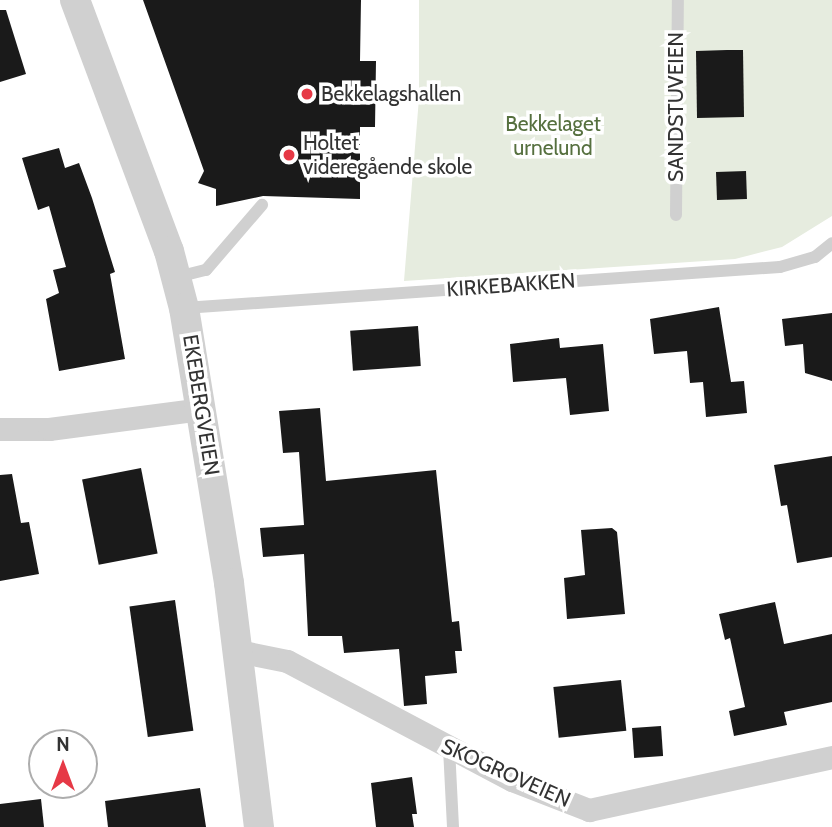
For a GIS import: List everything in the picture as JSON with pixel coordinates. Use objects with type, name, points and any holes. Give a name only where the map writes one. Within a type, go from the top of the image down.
[{"type":"street","name":"EKEBERGVEIEN","points":[[75,0],[177,277],[184,308],[238,651],[260,827]]},
{"type":"street","points":[[0,429],[49,429],[201,409]]},
{"type":"street","name":"SKOGROVEIEN","points":[[238,651],[287,662],[512,779],[589,810],[832,757]]},
{"type":"lane","name":"SANDSTUVEIEN","points":[[676,215],[678,0]]},
{"type":"lane","points":[[177,277],[206,270],[262,205]]},
{"type":"lane","name":"KIRKEBAKKEN","points":[[184,308],[780,267],[803,263],[832,243]]},
{"type":"lane","points":[[449,748],[453,827]]},
{"type":"green space","name":"Bekkelaget urnelund","points":[[419,0],[832,0],[832,216],[782,247],[735,259],[404,281],[419,98]]},
{"type":"building","name":"Bekkelagshallen","points":[[143,0],[361,0],[360,61],[376,61],[375,127],[360,127],[360,199],[263,196],[216,206],[216,189],[198,183],[204,171]]},
{"type":"building","points":[[0,10],[6,10],[26,74],[0,82]]},
{"type":"building","points":[[743,50],[744,117],[697,118],[696,51]]},
{"type":"building","points":[[59,148],[65,168],[79,163],[92,198],[115,272],[110,274],[125,359],[59,371],[46,299],[59,293],[53,270],[66,267],[49,206],[38,210],[22,158]]},
{"type":"building","points":[[746,171],[747,199],[717,200],[716,172]]},
{"type":"building","points":[[719,307],[731,382],[744,381],[747,413],[706,417],[703,382],[690,383],[687,351],[654,354],[650,319]]},
{"type":"building","points":[[832,313],[832,381],[805,373],[803,344],[785,346],[782,319]]},
{"type":"building","points":[[418,326],[421,366],[353,371],[350,331]]},
{"type":"building","points":[[559,338],[560,348],[603,344],[609,411],[570,415],[566,378],[513,382],[510,344]]},
{"type":"building","points":[[320,408],[326,481],[436,470],[452,622],[459,621],[462,651],[455,651],[457,673],[425,676],[427,704],[404,706],[399,649],[344,653],[342,636],[308,636],[304,554],[263,557],[260,528],[304,525],[299,452],[283,453],[279,411]]},
{"type":"building","points":[[832,456],[832,557],[797,563],[787,505],[781,506],[774,465]]},
{"type":"building","points":[[141,468],[158,553],[99,565],[82,479]]},
{"type":"building","points":[[12,474],[21,523],[29,522],[39,574],[0,581],[0,475]]},
{"type":"building","points":[[612,528],[617,532],[625,614],[567,619],[564,578],[585,575],[581,530]]},
{"type":"building","points":[[175,600],[193,731],[148,737],[129,606]]},
{"type":"building","points":[[775,602],[784,644],[832,634],[832,702],[784,712],[787,725],[734,736],[729,711],[745,707],[730,638],[725,640],[719,614]]},
{"type":"building","points":[[621,680],[626,731],[559,738],[553,687]]},
{"type":"building","points":[[661,726],[663,756],[634,758],[632,728]]},
{"type":"building","points":[[412,777],[417,814],[412,814],[414,827],[376,827],[371,783]]},
{"type":"building","points":[[200,788],[206,827],[108,827],[105,801]]},
{"type":"building","points":[[41,799],[44,827],[0,827],[0,804]]},
{"type":"place","name":"Bekkelagshallen","points":[[307,94]]},
{"type":"place","name":"Holtet videregående skole","points":[[289,155]]}]
